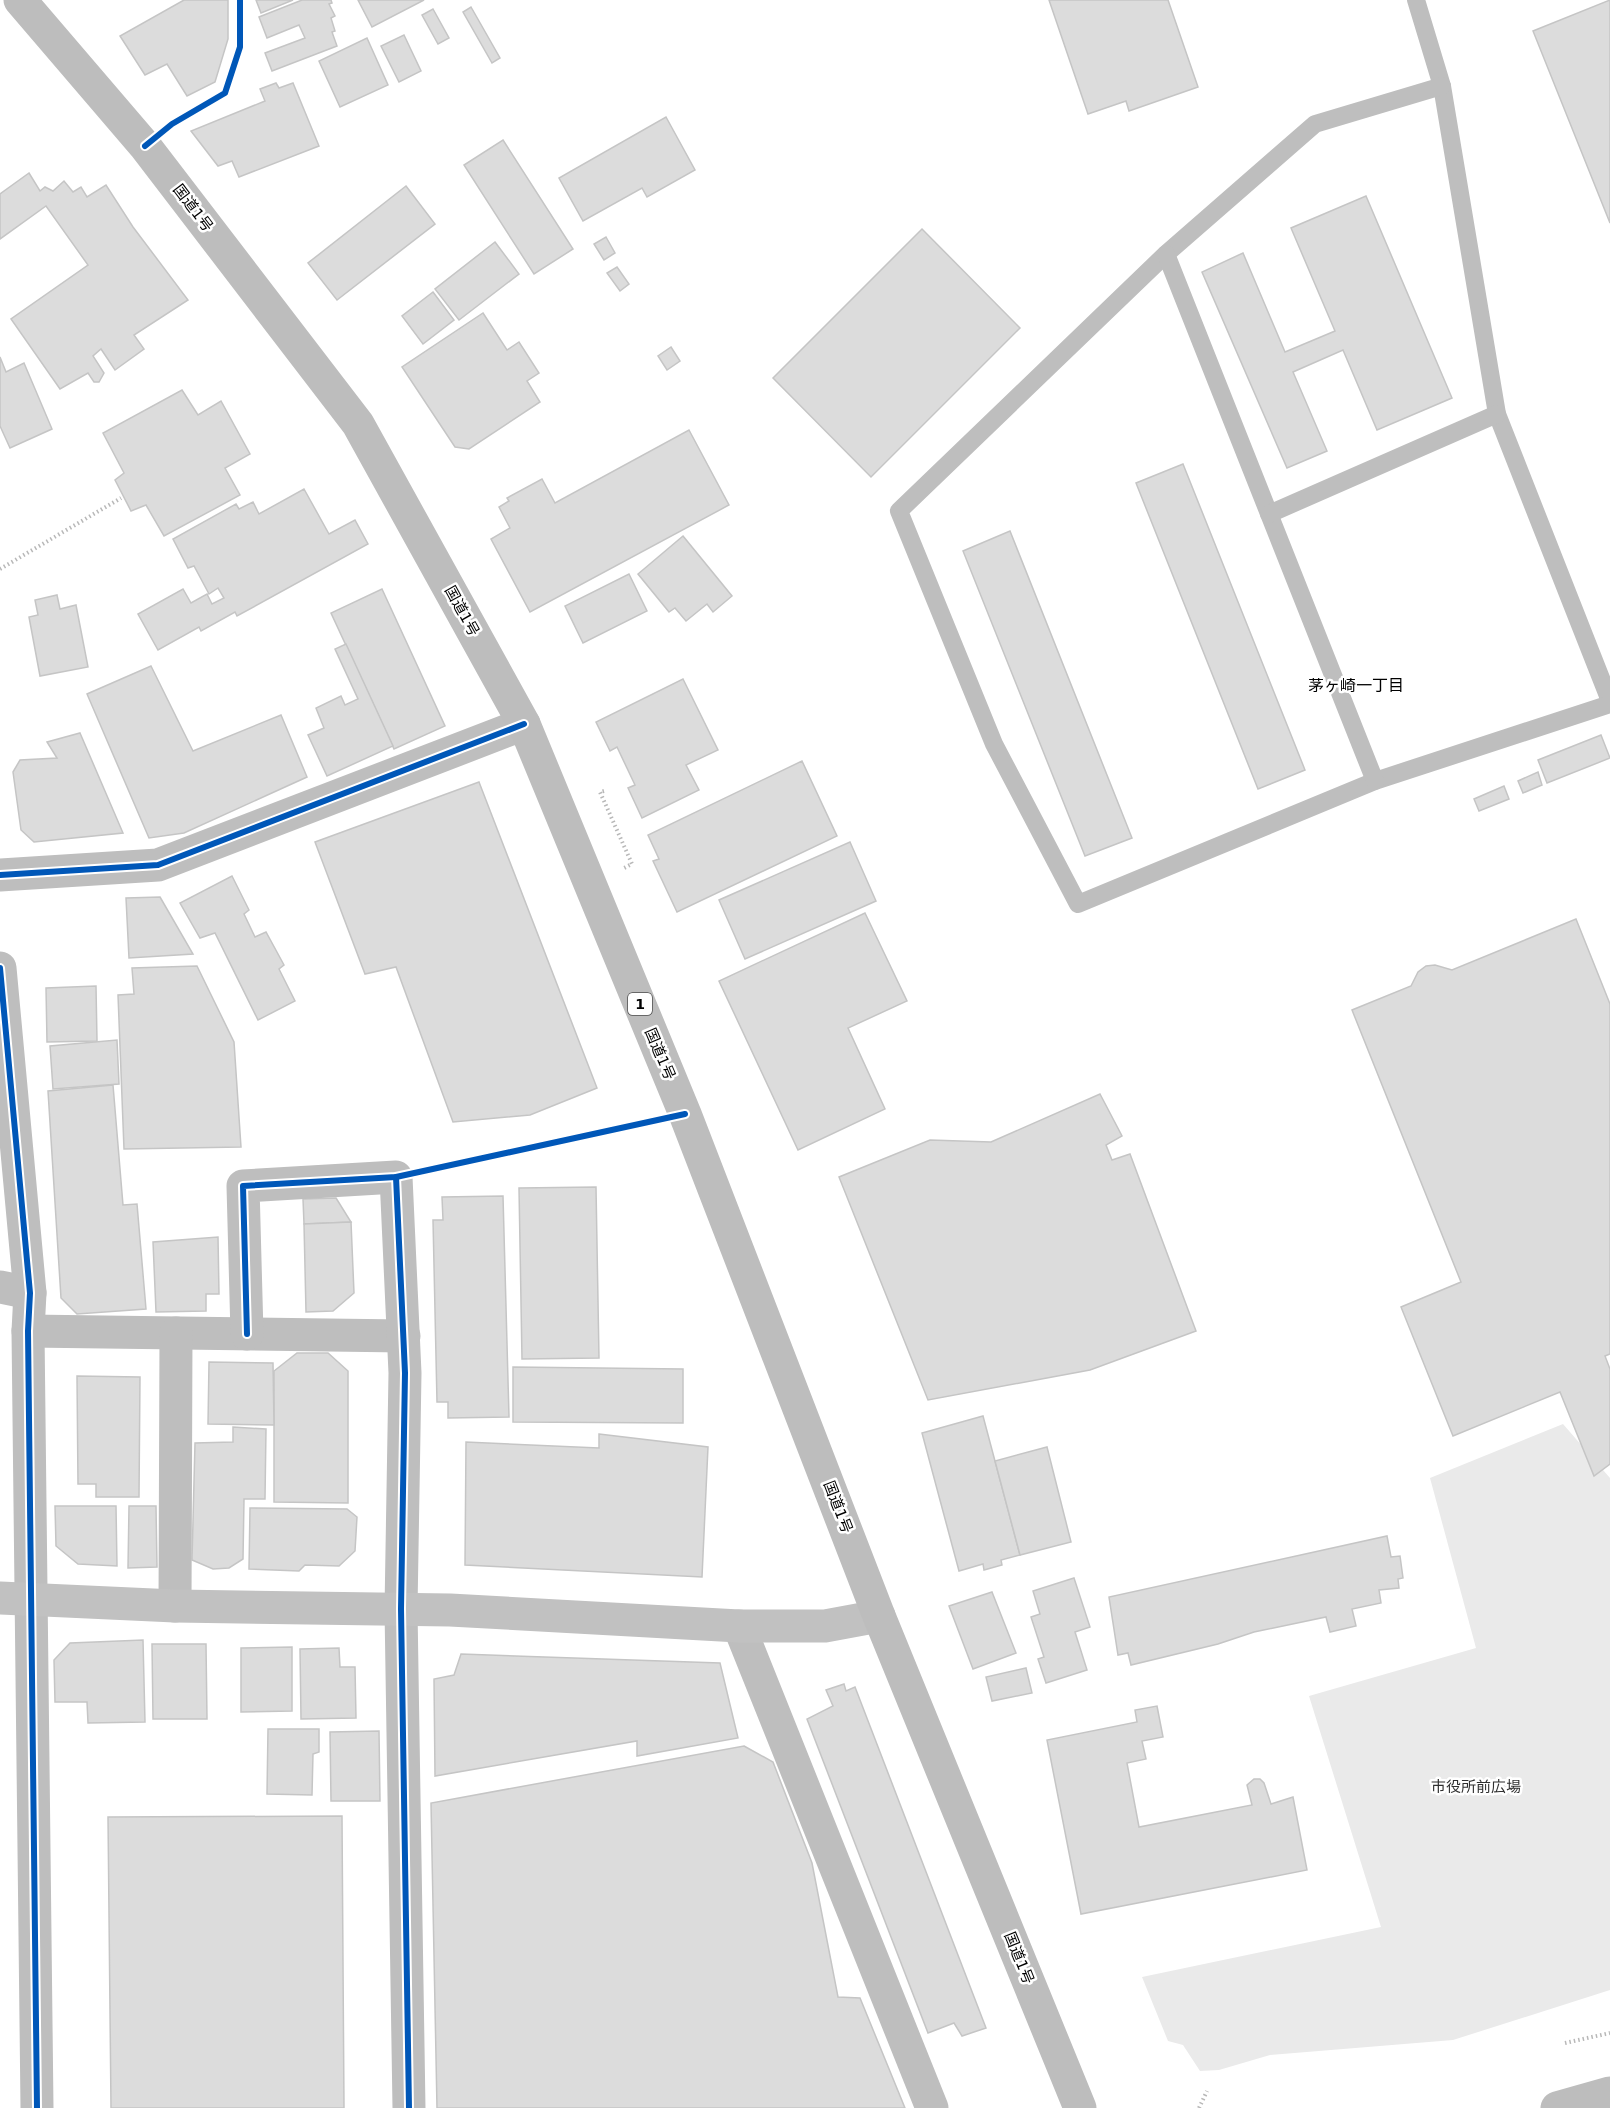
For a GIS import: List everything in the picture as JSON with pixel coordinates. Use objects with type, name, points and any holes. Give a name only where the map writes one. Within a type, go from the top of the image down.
[{"type":"main road","name":"国道1号","points":[[20,0],[145,146],[358,424],[524,724],[685,1114],[879,1616],[1080,2108]]},
{"type":"main road","points":[[1557,2108],[1610,2093]]},
{"type":"street","points":[[0,875],[158,865],[486,741],[524,724]]},
{"type":"street","points":[[0,968],[15,1290],[28,1331],[16,1599],[37,2108]]},
{"type":"street","points":[[247,1334],[243,1186],[396,1178],[404,1336],[401,1609],[409,2108]]},
{"type":"street","points":[[28,1331],[404,1336]]},
{"type":"street","points":[[175,1606],[176,1334]]},
{"type":"street","points":[[16,1599],[175,1606],[401,1609],[739,1626],[825,1626],[879,1616]]},
{"type":"street","points":[[739,1626],[932,2108]]},
{"type":"lane","points":[[1416,0],[1442,86],[1497,414],[1610,703],[1375,781],[1078,904],[994,744],[899,511],[1166,254],[1314,124],[1442,86]]},
{"type":"lane","points":[[1166,254],[1375,781]]},
{"type":"lane","points":[[1269,514],[1497,414]]},
{"type":"path","points":[[0,569],[121,498]]},
{"type":"path","points":[[604,791],[600,792],[632,864]]},
{"type":"path","points":[[1565,2043],[1610,2033]]},
{"type":"path","points":[[1199,2108],[1207,2091]]},
{"type":"green space","name":"市役所前広場","points":[[1563,1424],[1610,1478],[1610,1990],[1453,2040],[1270,2055],[1219,2070],[1200,2071],[1183,2045],[1168,2041],[1142,1977],[1381,1927],[1309,1696],[1476,1648],[1430,1478]]},
{"type":"building","points":[[184,0],[228,0],[228,39],[215,82],[187,96],[167,64],[145,75],[120,36]]},
{"type":"building","points":[[256,0],[293,0],[261,13]]},
{"type":"building","points":[[302,0],[331,0],[332,3],[329,4],[335,16],[331,18],[335,31],[332,32],[337,46],[272,71],[265,53],[305,38],[299,25],[267,38],[259,17]]},
{"type":"building","points":[[358,0],[424,0],[372,27]]},
{"type":"building","points":[[1049,0],[1168,0],[1198,87],[1129,111],[1126,101],[1088,114]]},
{"type":"building","points":[[1610,0],[1610,223],[1533,31]]},
{"type":"building","points":[[471,7],[500,58],[492,63],[463,12]]},
{"type":"building","points":[[433,9],[449,38],[438,44],[422,15]]},
{"type":"building","points":[[404,35],[421,71],[399,82],[381,46]]},
{"type":"building","points":[[367,38],[388,85],[340,107],[319,61]]},
{"type":"building","points":[[276,83],[279,88],[293,83],[319,146],[239,177],[232,161],[218,166],[191,131],[265,101],[260,89]]},
{"type":"building","points":[[666,117],[695,170],[647,197],[642,188],[583,221],[559,178]]},
{"type":"building","points":[[503,140],[573,249],[534,274],[464,165]]},
{"type":"building","points":[[29,173],[40,191],[45,187],[53,191],[64,181],[73,192],[81,187],[87,197],[106,185],[133,227],[188,300],[134,335],[144,349],[115,370],[101,349],[93,356],[104,373],[99,382],[94,382],[88,373],[60,389],[11,319],[88,265],[46,206],[0,239],[0,194]]},
{"type":"building","points":[[406,186],[435,224],[337,300],[308,263]]},
{"type":"building","points":[[1366,196],[1452,398],[1377,430],[1343,350],[1293,372],[1327,451],[1287,468],[1202,272],[1243,253],[1285,352],[1335,331],[1291,228]]},
{"type":"building","points":[[922,229],[1020,328],[871,477],[773,378]]},
{"type":"building","points":[[606,237],[615,253],[604,260],[594,244]]},
{"type":"building","points":[[495,242],[519,274],[459,320],[435,289]]},
{"type":"building","points":[[617,267],[629,284],[620,291],[607,273]]},
{"type":"building","points":[[433,292],[454,320],[423,344],[402,316]]},
{"type":"building","points":[[483,313],[507,350],[519,342],[539,373],[527,381],[540,402],[469,449],[455,447],[402,367]]},
{"type":"building","points":[[671,347],[680,361],[667,370],[658,356]]},
{"type":"building","points":[[0,357],[6,372],[24,363],[52,429],[10,448],[0,426]]},
{"type":"building","points":[[182,390],[198,415],[221,401],[250,454],[225,468],[240,495],[164,536],[146,505],[131,511],[115,480],[124,473],[103,433]]},
{"type":"building","points":[[689,430],[729,505],[530,612],[491,539],[510,528],[499,507],[509,501],[507,498],[542,479],[555,503]]},
{"type":"building","points":[[1183,464],[1305,770],[1258,789],[1136,483]]},
{"type":"building","points":[[304,489],[329,534],[355,520],[368,544],[237,616],[235,612],[201,631],[199,627],[158,650],[138,614],[183,589],[191,603],[207,594],[212,604],[224,598],[218,588],[209,594],[194,566],[188,568],[173,539],[236,504],[239,509],[253,502],[259,514]]},
{"type":"building","points":[[1010,531],[1132,838],[1085,856],[963,551]]},
{"type":"building","points":[[683,536],[732,596],[713,612],[707,604],[686,621],[675,608],[669,612],[638,574]]},
{"type":"building","points":[[629,574],[647,611],[583,643],[565,606]]},
{"type":"building","points":[[382,589],[445,726],[394,749],[331,613]]},
{"type":"building","points":[[57,595],[60,609],[76,605],[88,667],[40,676],[29,617],[38,615],[35,600]]},
{"type":"building","points":[[346,644],[393,746],[327,776],[308,735],[324,728],[316,708],[341,696],[345,705],[358,699],[335,649]]},
{"type":"building","points":[[151,666],[193,751],[281,715],[307,777],[184,833],[149,838],[87,694]]},
{"type":"building","points":[[683,679],[718,750],[686,765],[699,790],[642,818],[628,788],[635,785],[617,747],[610,751],[596,722]]},
{"type":"building","points":[[80,733],[123,833],[34,842],[21,830],[13,772],[20,760],[57,758],[47,742]]},
{"type":"building","points":[[1601,735],[1610,758],[1547,783],[1538,760]]},
{"type":"building","points":[[802,761],[837,836],[677,912],[653,861],[659,859],[648,835]]},
{"type":"building","points":[[1538,772],[1542,785],[1523,793],[1518,781]]},
{"type":"building","points":[[479,782],[597,1088],[530,1115],[453,1122],[396,967],[365,974],[315,842]]},
{"type":"building","points":[[1504,786],[1509,799],[1479,811],[1474,799]]},
{"type":"building","points":[[850,842],[876,901],[745,959],[719,900]]},
{"type":"building","points":[[232,876],[249,910],[244,914],[255,937],[266,932],[284,965],[279,969],[295,1001],[258,1020],[215,933],[200,938],[180,903]]},
{"type":"building","points":[[160,897],[193,954],[129,958],[126,898]]},
{"type":"building","points":[[865,913],[907,1001],[848,1028],[885,1109],[798,1150],[719,981]]},
{"type":"building","points":[[1576,919],[1610,1004],[1610,1354],[1605,1356],[1610,1369],[1610,1464],[1594,1476],[1560,1392],[1453,1436],[1401,1307],[1461,1282],[1352,1010],[1411,986],[1418,972],[1426,966],[1435,965],[1452,970]]},
{"type":"building","points":[[197,966],[234,1042],[241,1147],[124,1149],[118,995],[134,994],[132,968]]},
{"type":"building","points":[[96,986],[97,1041],[47,1042],[46,988]]},
{"type":"building","points":[[117,1040],[119,1084],[53,1089],[50,1046]]},
{"type":"building","points":[[113,1085],[123,1205],[137,1204],[146,1309],[77,1314],[61,1298],[48,1091]]},
{"type":"building","points":[[1100,1094],[1122,1136],[1106,1145],[1112,1160],[1130,1154],[1196,1331],[1090,1370],[928,1400],[839,1177],[930,1140],[991,1142]]},
{"type":"building","points":[[596,1187],[599,1358],[522,1359],[519,1188]]},
{"type":"building","points":[[503,1196],[509,1417],[448,1418],[448,1402],[437,1402],[433,1220],[443,1220],[442,1197]]},
{"type":"building","points":[[336,1198],[351,1222],[304,1224],[303,1199]]},
{"type":"building","points":[[351,1222],[354,1293],[333,1311],[306,1312],[304,1224]]},
{"type":"building","points":[[218,1237],[219,1294],[206,1294],[206,1311],[156,1312],[153,1242]]},
{"type":"building","points":[[297,1353],[328,1353],[348,1371],[348,1503],[274,1502],[274,1371]]},
{"type":"building","points":[[209,1362],[273,1363],[274,1425],[208,1424]]},
{"type":"building","points":[[513,1367],[683,1369],[683,1423],[513,1422]]},
{"type":"building","points":[[77,1376],[140,1377],[139,1497],[96,1497],[96,1484],[78,1484]]},
{"type":"building","points":[[983,1416],[1020,1555],[1001,1560],[1002,1565],[984,1570],[983,1564],[959,1571],[922,1433]]},
{"type":"building","points":[[233,1427],[266,1429],[265,1499],[244,1499],[243,1559],[229,1568],[213,1569],[192,1560],[195,1443],[233,1442]]},
{"type":"building","points":[[599,1434],[708,1447],[702,1577],[465,1565],[466,1442],[599,1448]]},
{"type":"building","points":[[1047,1447],[1071,1542],[1020,1555],[995,1461]]},
{"type":"building","points":[[55,1506],[116,1506],[117,1566],[78,1564],[56,1546]]},
{"type":"building","points":[[129,1506],[156,1506],[157,1567],[128,1568]]},
{"type":"building","points":[[250,1508],[347,1509],[357,1517],[355,1551],[339,1566],[305,1565],[299,1571],[249,1569]]},
{"type":"building","points":[[1387,1536],[1391,1557],[1400,1556],[1403,1578],[1398,1579],[1399,1588],[1379,1590],[1381,1603],[1352,1609],[1356,1626],[1330,1632],[1326,1617],[1254,1632],[1218,1644],[1131,1665],[1128,1653],[1118,1655],[1109,1597]]},
{"type":"building","points":[[1074,1578],[1090,1627],[1075,1632],[1087,1670],[1046,1683],[1038,1659],[1044,1657],[1031,1617],[1040,1614],[1033,1591]]},
{"type":"building","points":[[992,1592],[1016,1653],[973,1669],[949,1606]]},
{"type":"building","points":[[143,1640],[145,1722],[88,1723],[87,1702],[55,1702],[54,1660],[70,1643]]},
{"type":"building","points":[[152,1644],[206,1644],[207,1719],[153,1719]]},
{"type":"building","points":[[292,1647],[292,1711],[241,1712],[241,1648]]},
{"type":"building","points":[[339,1648],[340,1667],[355,1667],[356,1718],[301,1719],[300,1649]]},
{"type":"building","points":[[461,1654],[720,1663],[738,1738],[637,1756],[637,1741],[435,1776],[434,1679],[454,1675]]},
{"type":"building","points":[[1026,1668],[1032,1693],[992,1701],[986,1677]]},
{"type":"building","points":[[844,1684],[846,1691],[855,1687],[986,2028],[962,2036],[954,2023],[928,2033],[807,1719],[833,1706],[826,1690]]},
{"type":"building","points":[[1157,1706],[1163,1737],[1142,1741],[1146,1759],[1127,1763],[1139,1827],[1252,1805],[1247,1785],[1254,1779],[1260,1779],[1264,1783],[1271,1804],[1293,1797],[1307,1870],[1081,1914],[1047,1740],[1137,1722],[1135,1710]]},
{"type":"building","points":[[268,1729],[319,1729],[319,1752],[313,1754],[312,1795],[267,1794]]},
{"type":"building","points":[[379,1731],[380,1801],[331,1801],[330,1732]]},
{"type":"building","points":[[744,1746],[773,1762],[812,1863],[838,1997],[860,1998],[905,2108],[437,2108],[431,1803]]},
{"type":"building","points":[[342,1816],[344,2108],[111,2108],[108,1817]]},
{"type":"cycle path","points":[[145,146],[172,124],[225,93],[240,47],[240,0]]},
{"type":"cycle path","points":[[0,875],[158,865],[524,724]]},
{"type":"cycle path","points":[[0,968],[30,1293],[28,1331],[37,2108]]},
{"type":"cycle path","points":[[247,1334],[243,1186],[396,1177],[685,1114]]},
{"type":"cycle path","points":[[396,1177],[405,1373],[401,1609],[409,2108]]},
{"type":"district","name":"茅ヶ崎一丁目","points":[[1356,685]]}]
